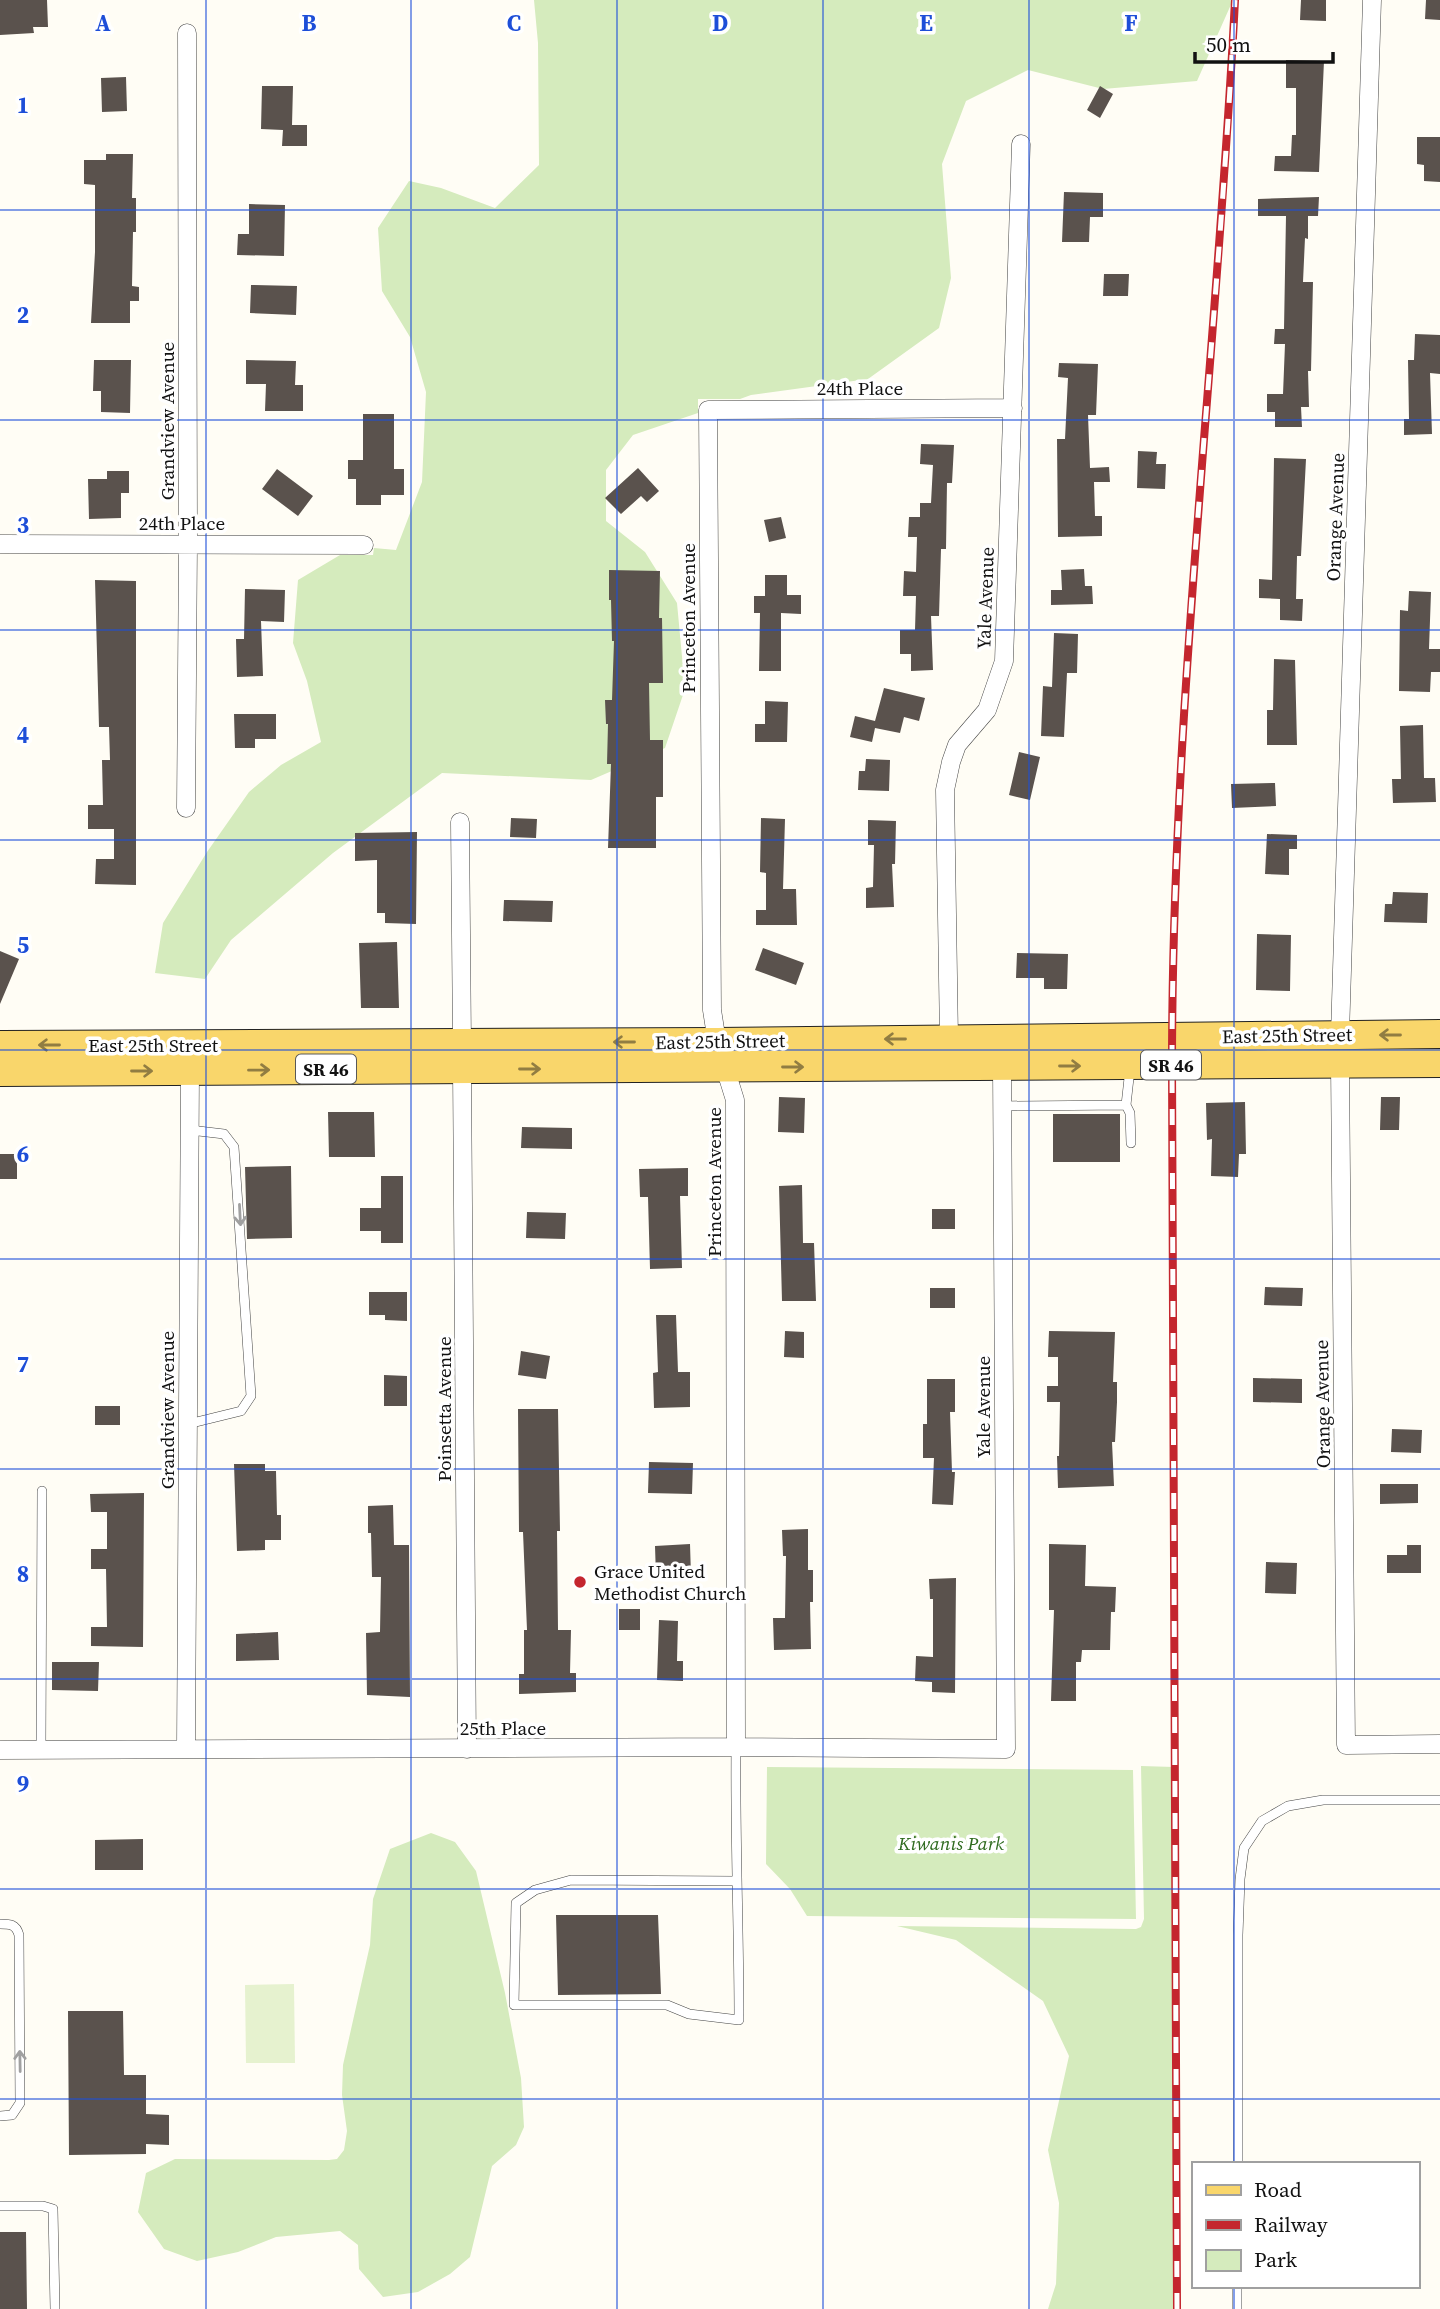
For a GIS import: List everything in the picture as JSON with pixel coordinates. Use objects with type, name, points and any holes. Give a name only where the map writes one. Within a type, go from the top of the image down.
[{"type":"main road","name":"East 25th Street","points":[[721,1055],[949,1039],[1440,1034]]},
{"type":"main road","points":[[1196,1065],[1227,1052],[1327,1051],[1340,1035]]},
{"type":"main road","name":"East 25th Street","points":[[0,1045],[462,1056],[721,1055],[1002,1066],[1440,1063]]},
{"type":"main road","name":"East 25th Street","points":[[0,1072],[337,1069],[363,1058],[462,1056]]},
{"type":"street","name":"Orange Avenue","points":[[1340,1035],[1372,0]]},
{"type":"street","name":"Grandview Avenue","points":[[186,808],[187,33]]},
{"type":"street","name":"Yale Avenue","points":[[949,1039],[945,790],[950,762],[957,745],[987,710],[1004,661],[1021,144]]},
{"type":"street","name":"24th Place","points":[[708,410],[1013,408]]},
{"type":"street","name":"Princeton Avenue","points":[[708,410],[712,1010],[721,1055],[735,1100],[736,1747]]},
{"type":"street","name":"24th Place","points":[[0,544],[364,545]]},
{"type":"street","name":"Poinsetta Avenue","points":[[460,822],[467,1749]]},
{"type":"street","name":"Orange Avenue","points":[[1340,1064],[1346,1745],[1440,1744]]},
{"type":"street","name":"Yale Avenue","points":[[1002,1066],[1006,1749]]},
{"type":"street","name":"Grandview Avenue","points":[[186,1749],[190,1071]]},
{"type":"street","name":"25th Place","points":[[0,1750],[736,1747],[1006,1749]]},
{"type":"lane","points":[[1130,1065],[1126,1105],[1130,1113],[1131,1143]]},
{"type":"lane","points":[[1002,1106],[1126,1105]]},
{"type":"lane","points":[[188,1424],[241,1411],[251,1396],[234,1147],[224,1134],[190,1130]]},
{"type":"lane","points":[[41,1750],[42,1491]]},
{"type":"lane","points":[[736,1747],[739,2020],[690,2014],[667,2005],[514,2005],[516,1903],[535,1890],[571,1880],[736,1881]]},
{"type":"lane","points":[[1238,2162],[1238,1934],[1244,1848],[1262,1821],[1288,1806],[1323,1800],[1440,1800]]},
{"type":"lane","points":[[0,1924],[13,1924],[19,1934],[20,2104],[12,2115],[0,2116]]},
{"type":"lane","points":[[0,2206],[43,2206],[53,2209],[55,2309]]},
{"type":"lane","points":[[1237,2288],[1237,2309]]},
{"type":"green space","points":[[534,0],[1233,0],[1197,81],[1103,89],[1028,70],[966,101],[942,164],[951,278],[939,328],[868,379],[751,395],[740,399],[698,399],[698,413],[633,435],[606,470],[606,521],[645,552],[677,603],[685,689],[665,748],[591,780],[442,773],[333,853],[231,940],[205,979],[155,973],[163,923],[207,852],[249,792],[281,765],[321,742],[307,681],[293,643],[298,580],[340,555],[373,555],[374,548],[396,550],[422,482],[426,392],[410,337],[382,291],[378,228],[409,181],[441,188],[495,208],[539,165],[538,43]]},
{"type":"green space","points":[[1141,1766],[1174,1767],[1177,2309],[1048,2309],[1056,2284],[1059,2203],[1048,2150],[1069,2056],[1043,2001],[956,1940],[897,1926],[1141,1927],[1144,1919]]},
{"type":"green space","name":"Kiwanis Park","points":[[767,1767],[1133,1770],[1136,1919],[807,1916],[790,1889],[766,1864]]},
{"type":"green space","points":[[431,1833],[455,1842],[476,1871],[505,1993],[521,2078],[524,2127],[516,2145],[492,2166],[470,2257],[450,2274],[418,2292],[383,2297],[359,2269],[358,2245],[340,2231],[276,2237],[238,2252],[197,2261],[164,2249],[138,2212],[146,2173],[175,2159],[329,2160],[337,2159],[344,2150],[347,2131],[342,2095],[343,2065],[370,1945],[373,1899],[390,1849]]},
{"type":"green space","points":[[294,1984],[295,2063],[246,2063],[245,1985]]},
{"type":"building","points":[[0,0],[47,0],[48,27],[33,27],[34,33],[0,35]]},
{"type":"building","points":[[1301,0],[1326,0],[1326,21],[1300,20]]},
{"type":"building","points":[[1426,0],[1440,0],[1440,20],[1425,19]]},
{"type":"building","points":[[1286,60],[1324,61],[1319,172],[1274,171],[1275,156],[1291,156],[1292,135],[1296,135],[1296,88],[1286,88]]},
{"type":"building","points":[[126,77],[127,111],[102,112],[101,78]]},
{"type":"building","points":[[262,86],[293,86],[292,125],[307,125],[307,146],[282,146],[283,130],[261,129]]},
{"type":"building","points":[[1100,86],[1113,94],[1100,118],[1087,110]]},
{"type":"building","points":[[1417,137],[1440,137],[1440,182],[1424,181],[1424,165],[1417,164]]},
{"type":"building","points":[[106,154],[133,154],[132,198],[136,198],[136,232],[133,232],[132,286],[139,287],[139,301],[130,301],[130,323],[91,323],[95,185],[84,184],[84,160],[106,160]]},
{"type":"building","points":[[1064,192],[1103,193],[1103,217],[1090,217],[1089,242],[1062,242]]},
{"type":"building","points":[[1319,197],[1318,216],[1308,216],[1308,239],[1305,238],[1303,282],[1313,282],[1311,371],[1308,371],[1309,407],[1301,407],[1302,427],[1275,427],[1275,412],[1267,412],[1267,394],[1283,394],[1285,344],[1274,344],[1275,329],[1284,329],[1286,216],[1258,216],[1258,199]]},
{"type":"building","points":[[249,204],[285,205],[284,256],[237,255],[238,234],[249,234]]},
{"type":"building","points":[[1104,274],[1129,274],[1128,296],[1103,296]]},
{"type":"building","points":[[251,285],[297,286],[296,315],[250,313]]},
{"type":"building","points":[[1415,334],[1440,335],[1440,374],[1430,373],[1432,434],[1404,435],[1404,419],[1409,419],[1408,360],[1414,360]]},
{"type":"building","points":[[94,360],[131,360],[130,413],[101,412],[101,391],[93,391]]},
{"type":"building","points":[[246,360],[296,361],[295,385],[303,385],[303,411],[265,411],[266,384],[246,384]]},
{"type":"building","points":[[1059,363],[1098,364],[1096,415],[1088,415],[1090,468],[1109,467],[1110,482],[1094,482],[1095,516],[1102,516],[1102,536],[1058,537],[1057,439],[1065,439],[1068,378],[1058,377]]},
{"type":"building","points":[[363,414],[394,414],[394,469],[404,469],[404,495],[381,495],[381,505],[356,505],[356,479],[348,479],[348,460],[363,460]]},
{"type":"building","points":[[921,444],[954,445],[952,483],[947,483],[946,549],[941,549],[939,616],[931,616],[933,670],[911,671],[911,654],[900,654],[900,630],[915,630],[916,596],[903,596],[904,571],[916,572],[917,537],[908,537],[909,517],[920,517],[920,503],[931,503],[933,465],[920,464]]},
{"type":"building","points":[[1138,451],[1157,452],[1156,464],[1166,464],[1165,489],[1137,488]]},
{"type":"building","points":[[1274,458],[1306,459],[1301,556],[1297,556],[1296,599],[1303,599],[1302,621],[1280,620],[1280,599],[1259,598],[1259,579],[1272,580]]},
{"type":"building","points":[[638,468],[659,491],[647,502],[641,496],[621,514],[605,498]]},
{"type":"building","points":[[277,469],[313,496],[298,516],[262,489]]},
{"type":"building","points":[[107,471],[129,471],[129,493],[121,493],[121,518],[89,519],[88,479],[107,479]]},
{"type":"building","points":[[781,517],[786,538],[769,542],[764,520]]},
{"type":"building","points":[[1084,569],[1085,586],[1092,586],[1093,604],[1051,605],[1051,590],[1062,590],[1061,570]]},
{"type":"building","points":[[609,570],[660,571],[659,618],[662,618],[663,683],[649,683],[650,740],[663,740],[663,797],[656,797],[656,848],[608,848],[611,764],[607,764],[608,724],[605,700],[612,700],[614,641],[609,600]]},
{"type":"building","points":[[765,575],[787,575],[787,595],[801,595],[801,614],[781,613],[781,671],[759,671],[760,613],[754,613],[754,596],[765,596]]},
{"type":"building","points":[[95,580],[136,581],[136,885],[95,884],[96,859],[114,859],[114,829],[88,829],[88,805],[103,805],[102,760],[110,760],[109,727],[99,727]]},
{"type":"building","points":[[245,589],[285,590],[284,622],[261,621],[263,676],[237,677],[236,639],[244,639]]},
{"type":"building","points":[[1409,591],[1431,592],[1429,649],[1440,649],[1440,672],[1431,672],[1430,692],[1399,691],[1400,610],[1408,611]]},
{"type":"building","points":[[1054,633],[1078,634],[1077,673],[1067,673],[1064,737],[1041,736],[1043,686],[1052,687]]},
{"type":"building","points":[[1274,659],[1295,660],[1297,745],[1267,745],[1267,710],[1273,710]]},
{"type":"building","points":[[884,688],[925,698],[919,721],[904,717],[900,733],[875,728],[872,742],[850,737],[855,716],[875,721]]},
{"type":"building","points":[[765,701],[788,702],[787,742],[755,742],[755,724],[765,724]]},
{"type":"building","points":[[234,714],[276,714],[276,739],[255,739],[255,748],[235,748]]},
{"type":"building","points":[[1423,725],[1424,778],[1435,778],[1436,802],[1393,803],[1392,779],[1401,779],[1400,726]]},
{"type":"building","points":[[1019,752],[1040,757],[1030,800],[1009,795]]},
{"type":"building","points":[[866,759],[890,760],[889,791],[858,790],[859,771],[865,771]]},
{"type":"building","points":[[1275,783],[1276,806],[1232,808],[1231,784]]},
{"type":"building","points":[[511,818],[537,819],[536,838],[510,837]]},
{"type":"building","points":[[761,818],[785,819],[783,889],[796,889],[797,925],[756,925],[756,910],[766,910],[766,873],[760,872]]},
{"type":"building","points":[[868,820],[896,821],[895,864],[892,864],[894,907],[866,908],[866,888],[873,887],[874,845],[868,845]]},
{"type":"building","points":[[417,832],[416,924],[385,923],[385,913],[377,913],[377,860],[355,861],[355,833]]},
{"type":"building","points":[[1267,834],[1297,835],[1297,849],[1289,849],[1289,875],[1265,874]]},
{"type":"building","points":[[1393,892],[1428,893],[1427,923],[1384,922],[1385,904],[1392,904]]},
{"type":"building","points":[[504,900],[553,901],[552,922],[503,921]]},
{"type":"building","points":[[1257,934],[1291,935],[1290,991],[1256,990]]},
{"type":"building","points":[[397,942],[399,1008],[361,1008],[359,943]]},
{"type":"building","points":[[763,948],[804,963],[796,985],[755,970]]},
{"type":"building","points":[[0,951],[19,959],[0,1004]]},
{"type":"building","points":[[1017,953],[1068,954],[1067,989],[1044,989],[1044,978],[1016,978]]},
{"type":"building","points":[[779,1097],[805,1098],[804,1133],[778,1132]]},
{"type":"building","points":[[1381,1097],[1400,1097],[1399,1130],[1380,1130]]},
{"type":"building","points":[[1245,1102],[1246,1154],[1239,1154],[1238,1177],[1211,1176],[1212,1139],[1207,1140],[1206,1103]]},
{"type":"building","points":[[328,1112],[374,1112],[375,1157],[329,1157]]},
{"type":"building","points":[[1053,1114],[1120,1114],[1120,1162],[1053,1162]]},
{"type":"building","points":[[522,1127],[572,1128],[572,1149],[521,1148]]},
{"type":"building","points":[[0,1154],[17,1154],[17,1179],[0,1179]]},
{"type":"building","points":[[291,1166],[292,1238],[247,1239],[245,1167]]},
{"type":"building","points":[[688,1168],[688,1196],[680,1196],[682,1268],[650,1269],[648,1197],[640,1197],[639,1169]]},
{"type":"building","points":[[381,1176],[403,1176],[403,1243],[381,1243],[381,1231],[360,1231],[360,1208],[381,1208]]},
{"type":"building","points":[[802,1185],[803,1243],[814,1243],[816,1301],[782,1301],[779,1186]]},
{"type":"building","points":[[932,1209],[955,1209],[955,1229],[932,1229]]},
{"type":"building","points":[[527,1212],[566,1213],[565,1239],[526,1238]]},
{"type":"building","points":[[1265,1287],[1303,1288],[1302,1306],[1264,1305]]},
{"type":"building","points":[[930,1288],[955,1288],[955,1308],[930,1308]]},
{"type":"building","points":[[369,1292],[407,1292],[407,1321],[385,1320],[385,1315],[369,1315]]},
{"type":"building","points":[[656,1315],[676,1315],[678,1372],[690,1372],[690,1407],[654,1408],[653,1373],[658,1372]]},
{"type":"building","points":[[785,1331],[804,1332],[804,1358],[784,1357]]},
{"type":"building","points":[[1049,1331],[1115,1332],[1113,1382],[1117,1382],[1117,1402],[1115,1442],[1112,1442],[1114,1486],[1058,1488],[1060,1402],[1047,1402],[1047,1386],[1058,1386],[1058,1357],[1048,1357]]},
{"type":"building","points":[[521,1351],[550,1356],[546,1379],[518,1375]]},
{"type":"building","points":[[384,1375],[407,1376],[407,1406],[384,1406]]},
{"type":"building","points":[[1253,1378],[1302,1379],[1302,1403],[1253,1402]]},
{"type":"building","points":[[927,1379],[955,1379],[955,1412],[950,1412],[952,1472],[955,1472],[953,1505],[932,1504],[934,1458],[923,1458],[923,1424],[927,1424]]},
{"type":"building","points":[[95,1406],[120,1406],[120,1425],[95,1425]]},
{"type":"building","points":[[518,1409],[558,1409],[558,1630],[571,1630],[570,1673],[576,1673],[576,1692],[519,1694],[519,1674],[524,1674],[524,1630],[527,1630],[523,1532],[519,1532]]},
{"type":"building","points":[[1392,1429],[1422,1430],[1421,1453],[1391,1452]]},
{"type":"building","points":[[649,1462],[693,1463],[692,1494],[648,1493]]},
{"type":"building","points":[[234,1464],[265,1464],[265,1471],[276,1471],[277,1515],[281,1515],[281,1540],[265,1540],[265,1550],[237,1551]]},
{"type":"building","points":[[1380,1484],[1418,1484],[1418,1503],[1380,1504]]},
{"type":"building","points":[[144,1493],[143,1647],[91,1646],[91,1627],[107,1627],[106,1569],[91,1569],[91,1549],[107,1549],[107,1512],[91,1512],[90,1494]]},
{"type":"building","points":[[393,1505],[394,1545],[409,1545],[410,1697],[367,1695],[366,1633],[380,1632],[381,1577],[372,1577],[368,1506]]},
{"type":"building","points":[[808,1529],[808,1570],[813,1570],[813,1602],[810,1602],[811,1649],[774,1650],[773,1618],[785,1618],[786,1556],[783,1556],[782,1530]]},
{"type":"building","points":[[690,1544],[691,1576],[656,1577],[655,1546]]},
{"type":"building","points":[[1049,1544],[1086,1545],[1085,1586],[1116,1587],[1115,1612],[1111,1612],[1110,1650],[1082,1650],[1081,1662],[1076,1662],[1076,1701],[1051,1701],[1054,1610],[1049,1610]]},
{"type":"building","points":[[1407,1545],[1421,1545],[1421,1573],[1387,1573],[1387,1555],[1407,1555]]},
{"type":"building","points":[[1266,1562],[1297,1563],[1296,1594],[1265,1593]]},
{"type":"building","points":[[956,1578],[955,1693],[932,1692],[932,1682],[915,1681],[916,1656],[933,1657],[933,1599],[930,1599],[929,1579]]},
{"type":"building","points":[[619,1609],[640,1609],[640,1630],[619,1630]]},
{"type":"building","points":[[659,1620],[678,1621],[677,1661],[683,1661],[683,1681],[657,1680]]},
{"type":"building","points":[[278,1632],[279,1660],[236,1661],[236,1634]]},
{"type":"building","points":[[52,1662],[99,1662],[98,1691],[52,1690]]},
{"type":"building","points":[[143,1839],[143,1870],[95,1870],[95,1840]]},
{"type":"building","points":[[556,1915],[658,1915],[661,1994],[558,1995]]},
{"type":"building","points":[[68,2011],[123,2011],[124,2075],[146,2075],[146,2114],[169,2115],[169,2145],[146,2144],[146,2154],[69,2155]]},
{"type":"building","points":[[0,2232],[26,2232],[27,2309],[0,2309]]},
{"type":"railway","points":[[1177,2309],[1172,1065],[1174,932],[1187,665],[1235,0]]},
{"type":"place","name":"Grace United Methodist Church","points":[[580,1582]]}]
